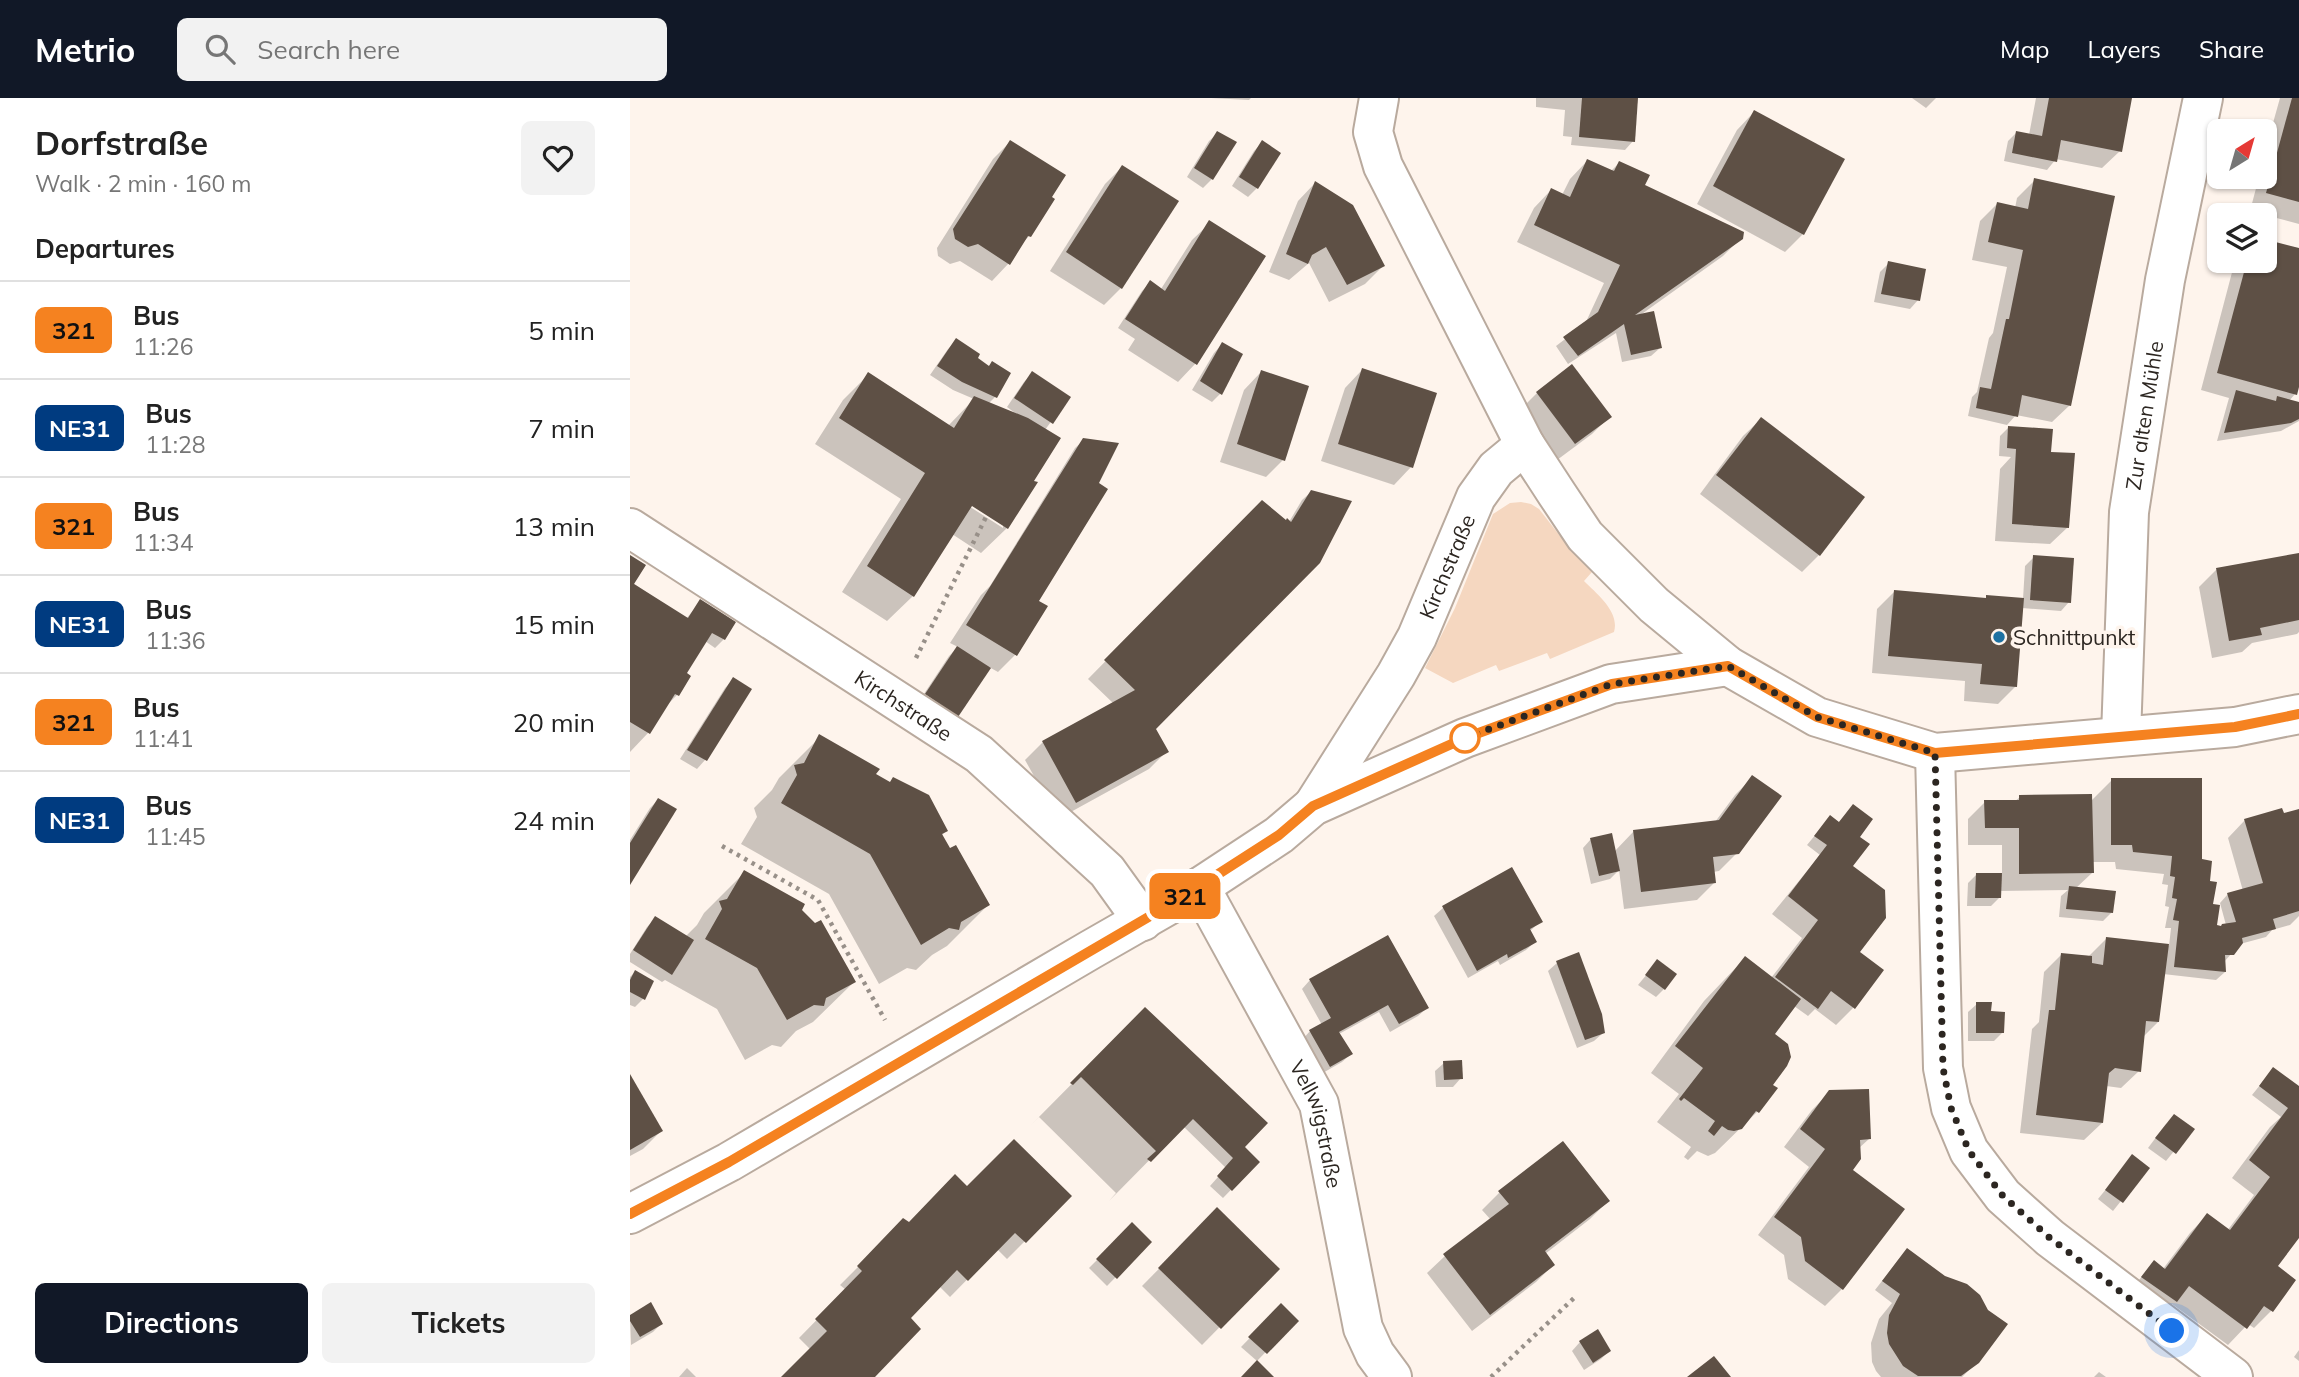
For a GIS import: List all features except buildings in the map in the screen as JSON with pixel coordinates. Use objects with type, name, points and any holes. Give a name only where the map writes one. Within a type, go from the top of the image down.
[{"type":"street","points":[[1379,98],[1373,132],[1383,166],[1525,445],[1585,536],[1654,605],[1728,666],[1817,717],[1935,753],[2235,727],[2299,714]]},
{"type":"street","name":"Zur alten Mühle","points":[[2121,736],[2129,512],[2165,280],[2203,98]]},
{"type":"street","name":"Kirchstraße","points":[[1313,806],[1418,637],[1476,497],[1496,469],[1525,445]]},
{"type":"street","name":"Kirchstraße","points":[[630,528],[979,754],[1107,871],[1143,921]]},
{"type":"street","name":"Kirchstraße","points":[[630,1214],[729,1162],[1200,887],[1279,835],[1313,806],[1465,738],[1612,684],[1728,666]]},
{"type":"street","points":[[1935,753],[1943,1068],[1951,1108],[1969,1151],[2003,1196],[2050,1238],[2233,1377]]},
{"type":"street","name":"Vellwigstraße","points":[[1200,887],[1319,1104],[1363,1328],[1375,1354],[1392,1377]]},
{"type":"path","points":[[892,698],[905,678],[987,515]]},
{"type":"path","points":[[722,846],[818,901],[906,1058]]},
{"type":"path","points":[[1491,1377],[1574,1298]]},
{"type":"shaded area","points":[[1521,502],[1539,509],[1592,572],[1584,581],[1611,611],[1614,617],[1614,632],[1550,659],[1547,653],[1499,671],[1496,665],[1453,683],[1425,668],[1455,608],[1493,514],[1510,503]]},
{"type":"bus line","name":"321","points":[[630,1214],[729,1162],[1200,887],[1279,835],[1313,806],[1465,738],[1612,684],[1728,666],[1817,717],[1935,753],[2235,727],[2299,714]]},
{"type":"place","name":"Schnittpunkt","points":[[1999,637]]},
{"type":"route","points":[[1465,738],[1612,684],[1728,666],[1817,717],[1935,753],[1943,1068],[1951,1108],[1969,1151],[2003,1196],[2050,1238],[2172,1331]]}]
